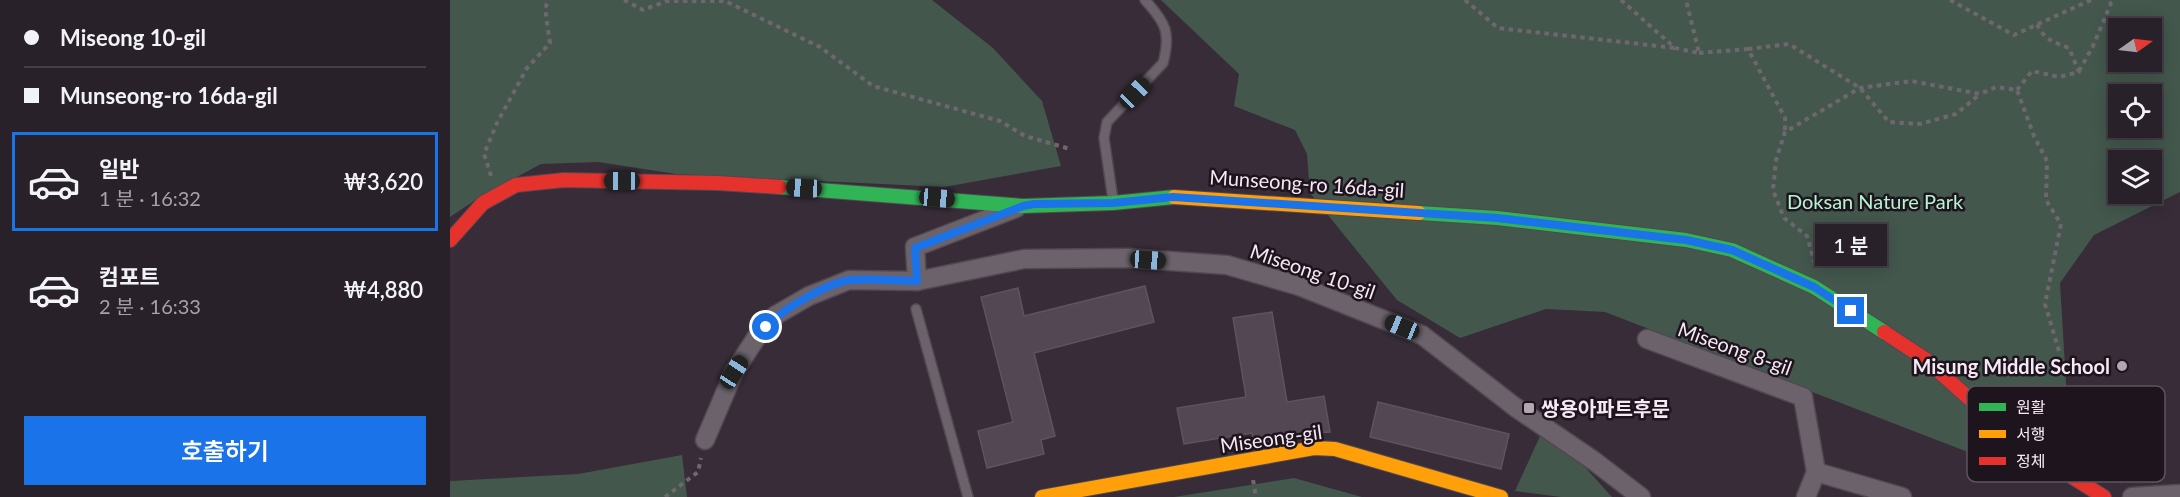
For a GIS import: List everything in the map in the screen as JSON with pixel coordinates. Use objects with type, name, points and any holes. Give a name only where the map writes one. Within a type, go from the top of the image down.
[{"type":"street","name":"Munseong-ro 16da-gil","points":[[450,240],[483,203],[516,185],[564,180],[718,183],[840,190],[1023,206],[1113,203],[1173,197],[1520,220],[1697,243],[1732,250],[1809,284],[1924,359],[1967,397]]},
{"type":"street","points":[[917,281],[915,248],[1023,206]]},
{"type":"street","name":"Miseong 10-gil","points":[[705,440],[734,372],[756,338],[776,315],[809,296],[849,280],[917,281],[1024,259],[1128,258],[1227,265],[1299,286],[1422,335],[1515,407],[1594,461],[1641,497]]},
{"type":"street","name":"Miseong 8-gil","points":[[1647,339],[1803,397],[1816,472]]},
{"type":"street","name":"Miseong-gil","points":[[1042,497],[1314,448],[1335,449],[1501,497]]},
{"type":"street","points":[[1806,497],[1816,472],[1902,497]]},
{"type":"street","name":"Munseong-ro 16da-gil","points":[[2080,482],[2104,497]]},
{"type":"street","points":[[2132,497],[2180,494]]},
{"type":"lane","points":[[1113,203],[1104,138],[1107,122],[1163,63],[1166,52],[1168,37],[1157,13],[1145,0]]},
{"type":"lane","points":[[916,309],[968,497]]},
{"type":"path","points":[[492,180],[484,154],[496,123],[527,68],[550,43],[545,8],[549,0]]},
{"type":"path","points":[[624,0],[644,10],[667,1],[725,1],[820,47],[873,86],[1000,121],[1025,136],[1070,149]]},
{"type":"path","points":[[1465,0],[1498,28],[1699,52],[1789,44],[1860,88],[1889,122],[1920,124],[1956,114],[1980,94],[1996,87],[2017,90]]},
{"type":"path","points":[[1621,0],[1675,48]]},
{"type":"path","points":[[1686,0],[1699,52]]},
{"type":"path","points":[[1950,0],[2014,35],[2091,0]]},
{"type":"path","points":[[2017,90],[2032,71],[2059,77],[2079,72],[2115,0]]},
{"type":"path","points":[[2037,24],[2041,34],[2050,41],[2069,48],[2079,72]]},
{"type":"path","points":[[1748,49],[1785,118],[1785,132],[1776,160],[1773,190],[1784,218],[1807,236],[1816,263],[1809,284]]},
{"type":"path","points":[[1785,132],[1860,88],[1911,81],[1980,94]]},
{"type":"path","points":[[2017,90],[2034,136],[2047,161],[2046,200],[2061,224],[2045,304],[2059,351]]},
{"type":"path","points":[[665,497],[698,472],[705,440]]},
{"type":"green space","points":[[450,0],[932,0],[993,48],[1042,101],[1061,166],[944,187],[676,174],[598,162],[541,164],[483,195],[450,217]]},
{"type":"green space","name":"Doksan Nature Park","points":[[1161,0],[2180,0],[2180,192],[2162,201],[2162,150],[2108,150],[2108,204],[2156,204],[2094,235],[2060,283],[2066,386],[1967,386],[1967,452],[1605,312],[1546,309],[1460,338],[1397,300],[1310,193],[1307,154],[1295,130],[1234,106],[1239,74]]},
{"type":"green space","points":[[1540,436],[1575,456],[1612,497],[1561,497],[1515,491]]},
{"type":"green space","points":[[682,455],[687,497],[450,497],[450,481],[578,474]]},
{"type":"green space","points":[[1294,478],[1362,497],[1174,497]]},
{"type":"building","points":[[1145,286],[1154,322],[1034,353],[1055,436],[1041,440],[1044,454],[987,468],[978,431],[1013,422],[981,297],[1018,288],[1024,316]]},
{"type":"building","points":[[1272,312],[1287,402],[1324,396],[1330,432],[1312,433],[1254,444],[1252,433],[1184,444],[1177,408],[1246,397],[1233,318]]},
{"type":"building","points":[[1378,402],[1509,434],[1501,469],[1370,437]]},
{"type":"traffic: fast","points":[[780,187],[1023,206],[1113,203],[1174,197]]},
{"type":"traffic: fast","points":[[1419,213],[1497,218],[1686,240],[1732,250],[1814,287],[1884,332]]},
{"type":"traffic: slow","points":[[1174,197],[1419,213]]},
{"type":"traffic: slow","points":[[1042,497],[1314,448],[1335,449],[1501,497]]},
{"type":"traffic: jam","points":[[450,240],[483,203],[516,185],[564,180],[718,183],[780,187]]},
{"type":"traffic: jam","points":[[1884,332],[1925,359],[1967,397]]},
{"type":"traffic: jam","points":[[2080,482],[2104,497]]},
{"type":"place","name":"Misung Middle School","points":[[2122,366]]},
{"type":"place","name":"쌍용아파트후문","points":[[1529,408]]},
{"type":"route","points":[[766,327],[776,315],[809,296],[849,280],[917,281],[915,248],[1023,206],[1113,203],[1173,197],[1497,218],[1686,240],[1732,250],[1814,287],[1851,311]]}]
